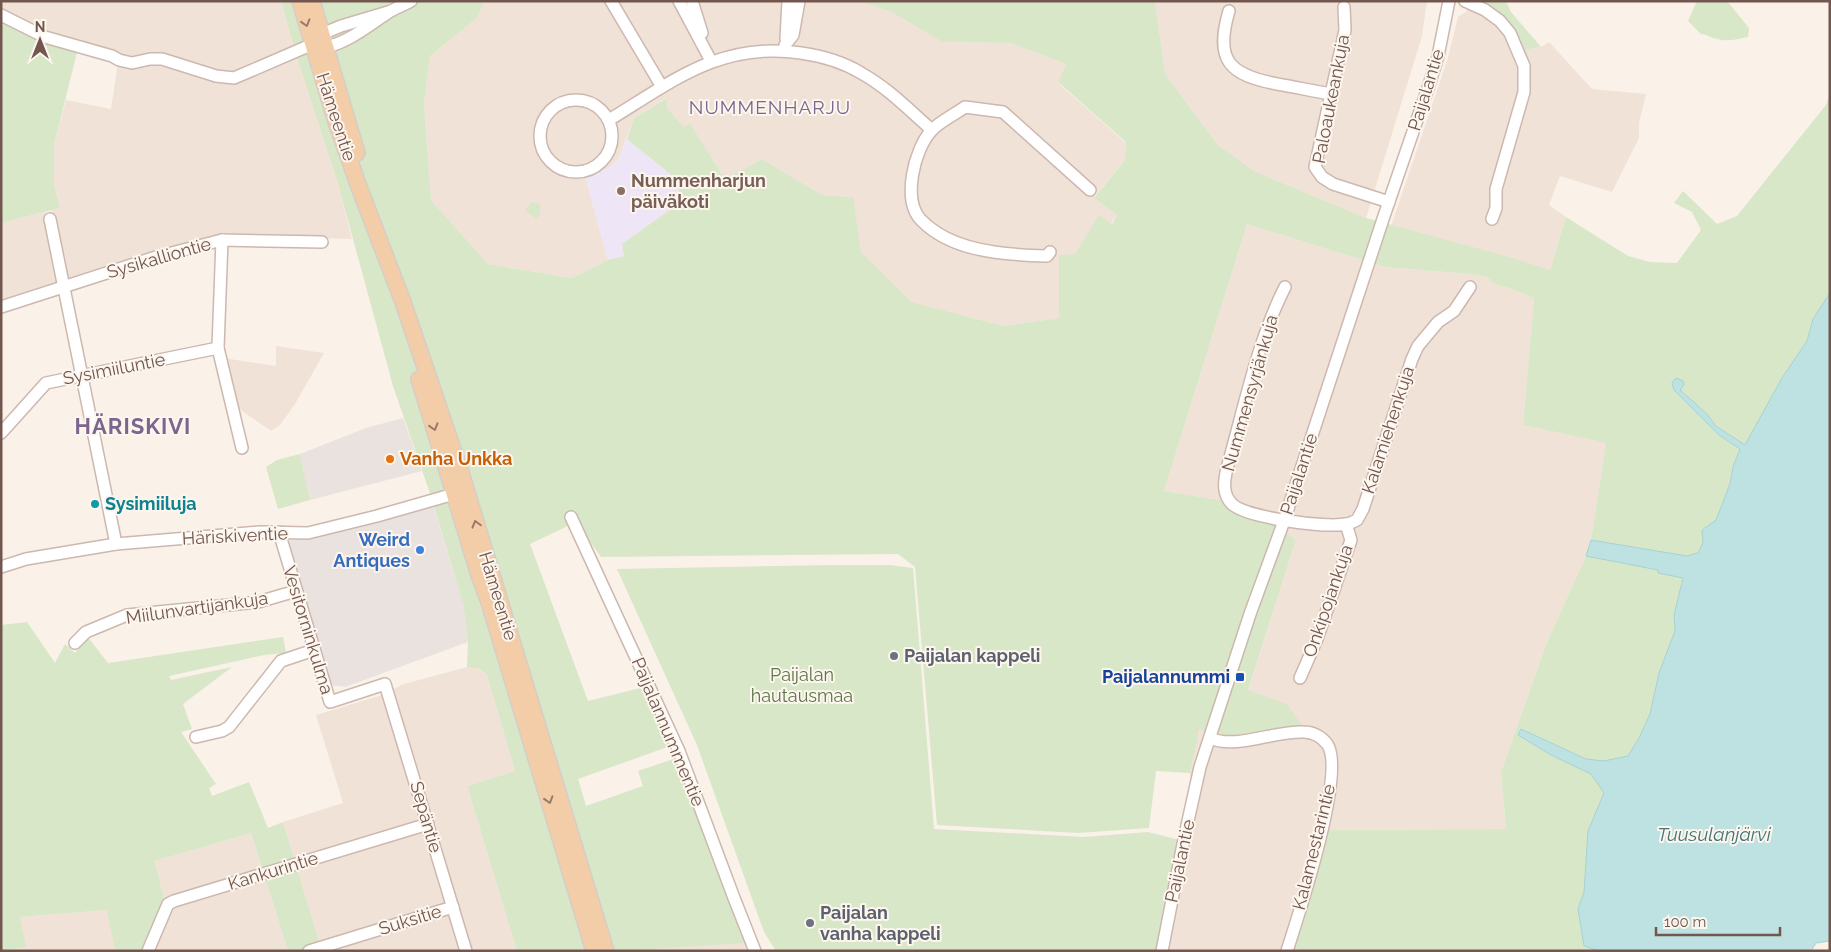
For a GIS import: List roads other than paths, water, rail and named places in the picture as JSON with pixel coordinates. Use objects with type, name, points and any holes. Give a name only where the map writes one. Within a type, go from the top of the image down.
[{"type":"main road","name":"Hämeentie","points":[[300,1],[320,42]]},
{"type":"main road","name":"Hämeentie","points":[[312,1],[336,122],[379,239],[396,304],[460,492],[606,951]]},
{"type":"main road","name":"Hämeentie","points":[[460,492],[491,606],[594,951]]},
{"type":"street","points":[[1,15],[45,37],[120,60],[132,63],[150,59],[162,59],[225,78],[234,78],[320,42],[346,39],[381,19],[388,12],[411,1]]},
{"type":"street","points":[[611,1],[662,87]]},
{"type":"street","points":[[679,1],[709,56]]},
{"type":"street","points":[[692,1],[709,56]]},
{"type":"street","points":[[785,48],[788,1]]},
{"type":"street","points":[[785,48],[793,35],[798,1]]},
{"type":"street","name":"Paijalantie","points":[[1162,951],[1200,767],[1250,614],[1284,521],[1389,202],[1430,85],[1449,1]]},
{"type":"street","points":[[1465,1],[1485,10],[1500,21],[1510,33],[1524,66],[1524,92],[1496,189],[1496,208],[1492,219]]},
{"type":"street","name":"Paloaukeankuja","points":[[1344,7],[1345,30],[1315,167],[1322,177],[1333,184],[1389,202]]},
{"type":"street","points":[[1229,11],[1224,29],[1224,47],[1228,61],[1238,72],[1253,80],[1331,94]]},
{"type":"street","points":[[609,120],[709,56],[785,48],[832,60],[860,72],[889,92],[932,130]]},
{"type":"street","points":[[574,100],[588,101],[601,109],[609,120],[613,133],[611,148],[604,160],[593,168],[578,172],[561,169],[550,160],[542,148],[540,133],[544,119],[548,112],[561,103],[574,100]]},
{"type":"street","points":[[1050,252],[1047,256],[1017,255],[979,249],[946,238],[920,219],[912,192],[912,175],[918,152],[932,130],[965,107],[1003,112],[1090,190]]},
{"type":"street","points":[[50,219],[116,544]]},
{"type":"street","points":[[222,240],[218,348],[242,448]]},
{"type":"street","name":"Sysikalliontie","points":[[1,307],[156,257],[222,240],[322,242]]},
{"type":"street","name":"Nummensyrjänkuja","points":[[1284,521],[1243,510],[1232,504],[1225,494],[1224,482],[1264,336],[1275,306],[1285,287]]},
{"type":"street","name":"Kalamiehenkuja","points":[[1346,524],[1357,520],[1363,509],[1412,359],[1418,346],[1438,322],[1454,311],[1470,287]]},
{"type":"street","name":"Sysimiiluntie","points":[[1,433],[46,383],[218,348]]},
{"type":"street","name":"Häriskiventie","points":[[1,567],[26,559],[116,544],[279,532],[308,533],[460,492]]},
{"type":"street","name":"Paijalannummentie","points":[[571,517],[679,751],[756,951]]},
{"type":"street","points":[[1284,521],[1300,524],[1346,524]]},
{"type":"street","name":"Onkipojankuja","points":[[1300,678],[1317,640],[1351,540],[1346,524]]},
{"type":"street","name":"Vesitorninkulma","points":[[279,532],[330,702],[385,684]]},
{"type":"street","name":"Miilunvartijankuja","points":[[75,643],[86,632],[127,615],[258,602],[296,591]]},
{"type":"street","points":[[196,737],[222,731],[229,727],[281,661],[314,650]]},
{"type":"street","name":"Sepäntie","points":[[385,684],[466,951]]},
{"type":"street","name":"Kalamestarintie","points":[[1210,738],[1217,741],[1234,741],[1305,732],[1317,735],[1328,744],[1331,756],[1331,784],[1326,813],[1287,951]]},
{"type":"street","name":"Kankurintie","points":[[148,951],[168,904],[174,901],[428,824]]},
{"type":"street","name":"Suksitie","points":[[310,951],[453,907]]},
{"type":"water","name":"Tuusulanjärvi","points":[[1830,293],[1830,941],[1816,943],[1811,951],[1600,951],[1584,946],[1578,909],[1584,892],[1588,831],[1604,793],[1591,774],[1551,755],[1518,735],[1521,729],[1586,759],[1604,761],[1628,756],[1650,714],[1659,673],[1675,631],[1674,615],[1683,578],[1658,573],[1658,570],[1586,556],[1591,540],[1687,556],[1698,553],[1703,543],[1702,530],[1716,520],[1730,484],[1733,467],[1740,449],[1719,435],[1674,390],[1672,383],[1676,378],[1683,381],[1684,385],[1680,390],[1707,414],[1716,426],[1745,445],[1782,378],[1807,341],[1813,319]]},
{"type":"place","name":"Nummenharjun päiväkoti","points":[[621,191]]},
{"type":"place","name":"Vanha Unkka","points":[[390,459]]},
{"type":"place","name":"Sysimiiluja","points":[[95,504]]},
{"type":"place","name":"Weird Antiques","points":[[420,550]]},
{"type":"place","name":"Paijalan kappeli","points":[[894,656]]},
{"type":"place","name":"Paijalannummi","points":[[1240,677]]},
{"type":"place","name":"Paijalan vanha kappeli","points":[[810,923]]},
{"type":"district","name":"NUMMENHARJU","points":[[770,107]]},
{"type":"district","name":"HÄRISKIVI","points":[[133,426]]},
{"type":"park label","name":"Paijalan hautausmaa","points":[[802,685]]}]
